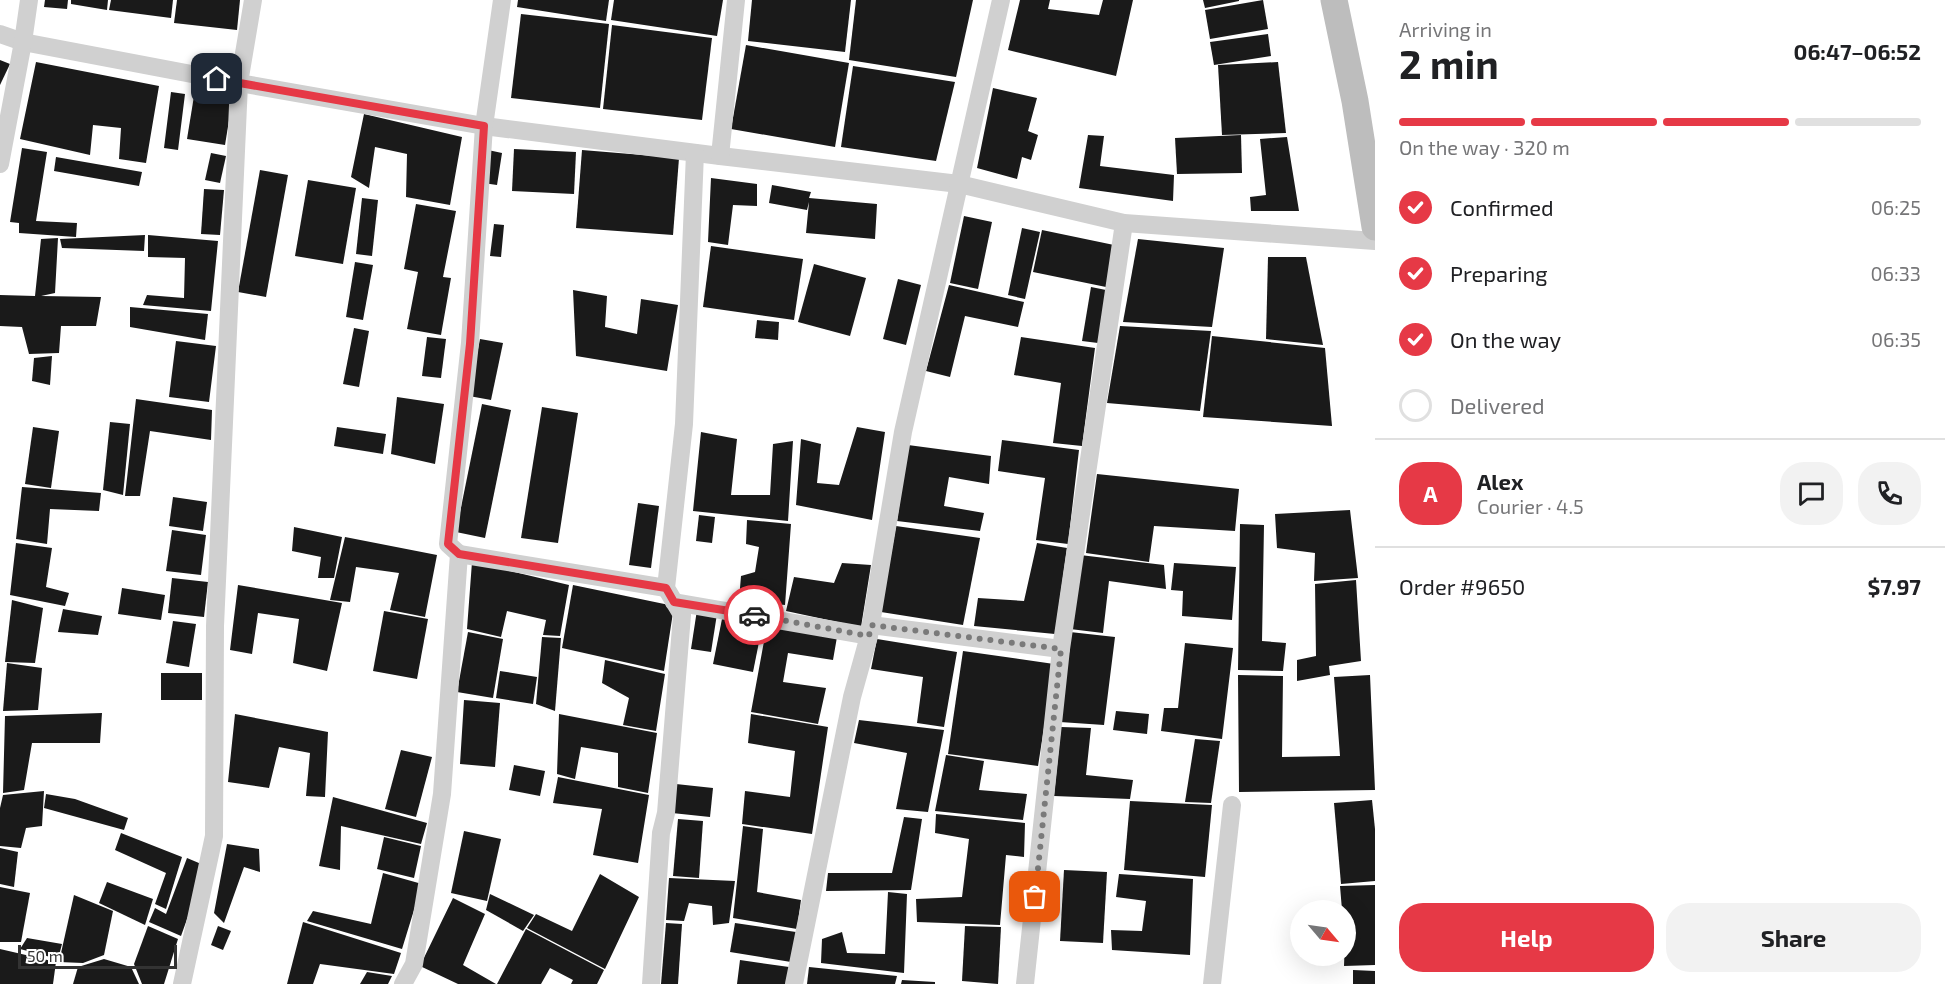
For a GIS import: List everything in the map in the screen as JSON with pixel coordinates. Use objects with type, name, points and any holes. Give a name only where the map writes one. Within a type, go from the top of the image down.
[{"type":"main road","points":[[1334,0],[1355,101],[1375,227]]},
{"type":"street","points":[[0,164],[29,0]]},
{"type":"street","points":[[182,984],[214,836],[215,626],[239,83],[253,0]]},
{"type":"street","points":[[502,0],[484,126],[470,344],[448,544],[459,554],[670,595],[870,630],[1061,649]]},
{"type":"street","points":[[720,156],[736,0]]},
{"type":"street","points":[[794,984],[852,697],[870,630],[903,432],[1001,0]]},
{"type":"street","points":[[0,34],[23,42],[484,126],[958,184],[1124,223],[1375,241]]},
{"type":"street","points":[[651,984],[661,833],[666,813],[682,615],[670,595],[684,424],[695,153]]},
{"type":"street","points":[[1025,984],[1061,649],[1124,223]]},
{"type":"street","points":[[403,984],[414,964],[442,794],[459,554]]},
{"type":"street","points":[[1212,984],[1232,805]]},
{"type":"building","points":[[45,0],[68,0],[67,9],[44,7]]},
{"type":"building","points":[[71,0],[108,0],[107,10],[71,4]]},
{"type":"building","points":[[111,0],[173,0],[171,18],[109,10]]},
{"type":"building","points":[[177,0],[240,0],[237,30],[174,23]]},
{"type":"building","points":[[518,0],[609,0],[606,21],[517,7]]},
{"type":"building","points":[[614,0],[723,0],[717,36],[611,20]]},
{"type":"building","points":[[752,0],[851,0],[845,52],[748,41]]},
{"type":"building","points":[[856,0],[973,0],[956,77],[849,60]]},
{"type":"building","points":[[1020,0],[1050,0],[1048,9],[1099,15],[1103,0],[1133,0],[1116,76],[1008,50]]},
{"type":"building","points":[[1203,0],[1239,0],[1239,1],[1205,8]]},
{"type":"building","points":[[1263,0],[1268,29],[1210,39],[1205,10]]},
{"type":"building","points":[[521,14],[609,24],[600,108],[511,98]]},
{"type":"building","points":[[612,25],[712,38],[702,120],[603,109]]},
{"type":"building","points":[[1268,34],[1271,56],[1214,65],[1210,42]]},
{"type":"building","points":[[746,45],[849,63],[835,147],[731,129]]},
{"type":"building","points":[[0,60],[10,64],[0,85]]},
{"type":"building","points":[[36,62],[159,86],[146,163],[119,159],[121,128],[93,125],[90,155],[20,139]]},
{"type":"building","points":[[1278,62],[1286,133],[1222,135],[1218,65]]},
{"type":"building","points":[[853,66],[955,82],[936,161],[841,147]]},
{"type":"building","points":[[993,88],[1037,98],[1028,131],[1038,135],[1031,160],[1022,157],[1017,179],[977,168]]},
{"type":"building","points":[[171,92],[185,94],[178,150],[164,148]]},
{"type":"building","points":[[194,96],[232,102],[225,145],[187,139]]},
{"type":"building","points":[[364,114],[462,137],[450,205],[406,197],[407,154],[375,147],[369,188],[351,177]]},
{"type":"building","points":[[1088,135],[1104,136],[1100,166],[1174,175],[1173,201],[1079,188]]},
{"type":"building","points":[[1241,135],[1242,173],[1177,174],[1175,138]]},
{"type":"building","points":[[1287,137],[1299,211],[1251,211],[1250,197],[1266,195],[1260,139]]},
{"type":"building","points":[[22,148],[47,152],[36,221],[77,223],[76,237],[19,233],[19,223],[10,222]]},
{"type":"building","points":[[514,149],[576,152],[574,194],[512,191]]},
{"type":"building","points":[[488,150],[502,153],[497,185],[483,183]]},
{"type":"building","points":[[582,150],[679,158],[673,235],[576,228]]},
{"type":"building","points":[[211,153],[226,156],[220,183],[205,180]]},
{"type":"building","points":[[56,157],[142,172],[139,186],[54,171]]},
{"type":"building","points":[[260,170],[288,175],[266,297],[238,292]]},
{"type":"building","points":[[711,178],[757,184],[757,206],[733,205],[728,245],[708,242]]},
{"type":"building","points":[[308,180],[356,188],[343,264],[295,256]]},
{"type":"building","points":[[772,185],[811,192],[809,198],[877,204],[875,239],[806,233],[809,202],[807,210],[769,203]]},
{"type":"building","points":[[204,189],[224,190],[220,235],[201,234]]},
{"type":"building","points":[[362,198],[378,200],[372,256],[356,254]]},
{"type":"building","points":[[416,204],[456,211],[443,277],[451,278],[441,335],[407,329],[418,272],[404,269]]},
{"type":"building","points":[[964,216],[992,222],[978,289],[950,283]]},
{"type":"building","points":[[494,224],[504,225],[501,257],[490,256]]},
{"type":"building","points":[[1022,228],[1040,232],[1025,299],[1008,295]]},
{"type":"building","points":[[1042,230],[1114,245],[1106,287],[1033,272]]},
{"type":"building","points":[[145,235],[144,251],[62,248],[60,239]]},
{"type":"building","points":[[148,235],[218,241],[211,311],[143,305],[147,295],[184,298],[185,258],[148,257]]},
{"type":"building","points":[[58,238],[55,293],[41,296],[101,297],[96,326],[61,326],[59,353],[29,354],[22,327],[0,326],[0,295],[35,296],[41,239]]},
{"type":"building","points":[[1138,239],[1224,248],[1212,327],[1123,322]]},
{"type":"building","points":[[711,246],[803,259],[794,320],[703,307]]},
{"type":"building","points":[[1268,257],[1306,257],[1323,345],[1266,339]]},
{"type":"building","points":[[355,262],[373,265],[363,320],[346,317]]},
{"type":"building","points":[[814,264],[866,278],[850,336],[798,322]]},
{"type":"building","points":[[898,279],[921,285],[906,345],[883,339]]},
{"type":"building","points":[[949,285],[1024,302],[1018,327],[965,316],[950,377],[926,371]]},
{"type":"building","points":[[1091,287],[1106,290],[1098,343],[1082,341]]},
{"type":"building","points":[[573,290],[607,296],[605,327],[637,334],[641,299],[678,305],[667,371],[576,356]]},
{"type":"building","points":[[130,307],[208,314],[205,340],[130,327]]},
{"type":"building","points":[[757,320],[779,322],[778,340],[755,338]]},
{"type":"building","points":[[1120,326],[1211,331],[1200,411],[1107,403]]},
{"type":"building","points":[[354,328],[369,331],[359,387],[343,384]]},
{"type":"building","points":[[1212,336],[1325,348],[1332,426],[1203,417]]},
{"type":"building","points":[[427,337],[446,339],[441,378],[422,376]]},
{"type":"building","points":[[1021,337],[1095,348],[1082,446],[1053,443],[1061,383],[1014,375]]},
{"type":"building","points":[[480,339],[503,343],[491,400],[469,396]]},
{"type":"building","points":[[176,341],[216,346],[209,402],[169,397]]},
{"type":"building","points":[[52,356],[50,385],[32,381],[34,358]]},
{"type":"building","points":[[397,397],[444,404],[435,464],[391,454]]},
{"type":"building","points":[[136,399],[212,410],[211,440],[150,431],[140,496],[125,496]]},
{"type":"building","points":[[482,404],[511,410],[485,538],[456,532]]},
{"type":"building","points":[[542,407],[578,413],[558,543],[521,538]]},
{"type":"building","points":[[110,422],[130,424],[123,495],[103,490]]},
{"type":"building","points":[[33,427],[59,431],[51,488],[25,484]]},
{"type":"building","points":[[337,427],[386,434],[383,454],[334,446]]},
{"type":"building","points":[[857,427],[885,432],[872,520],[796,505],[801,439],[821,444],[817,483],[839,485]]},
{"type":"building","points":[[701,432],[737,439],[731,495],[770,495],[773,444],[793,441],[788,521],[693,511]]},
{"type":"building","points":[[1002,440],[1079,450],[1068,544],[1036,540],[1045,478],[998,471]]},
{"type":"building","points":[[908,445],[991,456],[989,484],[949,477],[944,506],[984,513],[980,531],[897,521]]},
{"type":"building","points":[[1097,474],[1239,489],[1235,531],[1154,526],[1149,562],[1086,553]]},
{"type":"building","points":[[22,487],[101,493],[99,511],[50,509],[47,544],[16,539]]},
{"type":"building","points":[[173,497],[207,502],[203,531],[169,526]]},
{"type":"building","points":[[638,503],[659,506],[651,568],[629,565]]},
{"type":"building","points":[[1350,510],[1358,578],[1314,581],[1315,553],[1277,548],[1275,514]]},
{"type":"building","points":[[699,515],[715,517],[712,543],[696,541]]},
{"type":"building","points":[[747,520],[791,524],[785,605],[739,600],[741,576],[755,572],[759,547],[746,544]]},
{"type":"building","points":[[1240,524],[1264,525],[1262,641],[1286,643],[1283,671],[1238,670]]},
{"type":"building","points":[[896,526],[980,538],[963,625],[881,612]]},
{"type":"building","points":[[294,527],[342,537],[334,578],[318,578],[321,557],[292,551]]},
{"type":"building","points":[[172,530],[206,535],[201,575],[166,571]]},
{"type":"building","points":[[345,537],[437,555],[425,617],[390,610],[399,573],[356,567],[350,602],[330,600]]},
{"type":"building","points":[[16,543],[52,548],[46,587],[69,593],[65,606],[10,595]]},
{"type":"building","points":[[1037,543],[1067,548],[1055,634],[974,626],[978,598],[1024,601]]},
{"type":"building","points":[[1080,555],[1164,565],[1166,589],[1109,581],[1103,633],[1070,629]]},
{"type":"building","points":[[472,562],[569,585],[560,636],[543,635],[546,620],[507,611],[501,637],[467,629]]},
{"type":"building","points":[[842,563],[871,565],[861,627],[786,611],[794,577],[834,583]]},
{"type":"building","points":[[1174,563],[1236,567],[1232,620],[1182,616],[1183,591],[1171,590]]},
{"type":"building","points":[[172,578],[208,582],[204,617],[168,613]]},
{"type":"building","points":[[1356,580],[1361,661],[1329,666],[1330,675],[1297,681],[1297,660],[1316,656],[1315,584]]},
{"type":"building","points":[[238,585],[342,603],[327,671],[293,663],[299,619],[258,613],[252,654],[230,650]]},
{"type":"building","points":[[573,585],[674,606],[664,671],[562,648]]},
{"type":"building","points":[[122,588],[165,595],[161,620],[118,614]]},
{"type":"building","points":[[12,600],[43,608],[35,663],[5,662]]},
{"type":"building","points":[[63,609],[102,616],[98,635],[58,632]]},
{"type":"building","points":[[697,610],[717,614],[711,652],[691,649]]},
{"type":"building","points":[[384,611],[428,619],[417,679],[373,671]]},
{"type":"building","points":[[723,614],[763,622],[753,672],[713,664]]},
{"type":"building","points":[[173,621],[196,624],[189,667],[166,663]]},
{"type":"building","points":[[767,625],[837,637],[833,660],[788,653],[783,682],[826,688],[818,724],[751,712]]},
{"type":"building","points":[[468,632],[503,639],[493,698],[457,692]]},
{"type":"building","points":[[1070,632],[1115,637],[1104,725],[1060,722]]},
{"type":"building","points":[[542,637],[561,638],[555,711],[536,704]]},
{"type":"building","points":[[877,639],[957,652],[944,727],[917,723],[923,677],[871,669]]},
{"type":"building","points":[[1185,643],[1233,648],[1222,739],[1161,731],[1164,708],[1178,708]]},
{"type":"building","points":[[963,651],[1054,664],[1038,766],[948,754]]},
{"type":"building","points":[[605,660],[665,674],[656,731],[623,725],[629,698],[602,683]]},
{"type":"building","points":[[7,663],[42,668],[38,710],[3,711]]},
{"type":"building","points":[[500,671],[537,677],[533,704],[496,698]]},
{"type":"building","points":[[161,673],[202,673],[202,700],[161,700]]},
{"type":"building","points":[[1238,675],[1283,676],[1282,757],[1340,756],[1334,677],[1370,675],[1375,790],[1239,792]]},
{"type":"building","points":[[464,700],[500,703],[495,767],[460,764]]},
{"type":"building","points":[[1116,711],[1149,714],[1147,734],[1113,730]]},
{"type":"building","points":[[102,713],[100,743],[32,743],[24,790],[3,793],[5,716]]},
{"type":"building","points":[[235,714],[328,732],[325,797],[306,796],[310,753],[279,747],[269,788],[228,782]]},
{"type":"building","points":[[559,714],[657,733],[648,793],[618,787],[618,753],[581,747],[575,779],[557,774]]},
{"type":"building","points":[[751,714],[828,727],[812,834],[742,824],[745,791],[790,797],[795,751],[748,743]]},
{"type":"building","points":[[859,720],[944,730],[928,812],[896,809],[907,753],[854,743]]},
{"type":"building","points":[[1061,727],[1091,728],[1086,775],[1133,780],[1130,799],[1054,796]]},
{"type":"building","points":[[1195,739],[1220,741],[1211,803],[1185,802]]},
{"type":"building","points":[[401,750],[432,757],[416,817],[385,809]]},
{"type":"building","points":[[946,755],[984,761],[979,790],[1027,794],[1023,820],[935,811]]},
{"type":"building","points":[[514,765],[545,771],[540,796],[509,790]]},
{"type":"building","points":[[558,777],[649,795],[638,863],[593,855],[602,809],[553,803]]},
{"type":"building","points":[[676,784],[713,788],[710,817],[672,813]]},
{"type":"building","points":[[44,791],[42,826],[26,828],[21,848],[0,846],[0,808],[3,795]]},
{"type":"building","points":[[46,794],[75,799],[128,818],[124,830],[44,808]]},
{"type":"building","points":[[333,797],[427,823],[421,844],[341,826],[340,870],[319,866]]},
{"type":"building","points":[[1372,800],[1375,829],[1375,881],[1341,884],[1334,803]]},
{"type":"building","points":[[1130,801],[1212,805],[1205,877],[1124,870]]},
{"type":"building","points":[[936,814],[1025,823],[1024,857],[1006,855],[1000,925],[917,922],[916,899],[962,897],[969,839],[935,833]]},
{"type":"building","points":[[904,817],[922,819],[911,890],[826,891],[828,873],[892,873]]},
{"type":"building","points":[[678,819],[703,821],[699,878],[673,876]]},
{"type":"building","points":[[743,826],[763,829],[757,892],[801,900],[797,929],[733,918]]},
{"type":"building","points":[[464,831],[501,839],[487,901],[451,893]]},
{"type":"building","points":[[121,833],[182,857],[166,909],[155,904],[166,873],[115,850]]},
{"type":"building","points":[[384,837],[421,846],[414,878],[377,869]]},
{"type":"building","points":[[227,844],[259,849],[260,872],[244,867],[224,923],[214,913]]},
{"type":"building","points":[[0,848],[18,852],[14,887],[0,884]]},
{"type":"building","points":[[187,858],[206,866],[181,936],[149,922],[155,908],[166,914]]},
{"type":"building","points":[[1064,870],[1107,872],[1103,943],[1060,941]]},
{"type":"building","points":[[383,873],[422,884],[402,949],[307,921],[313,911],[371,924]]},
{"type":"building","points":[[600,874],[639,897],[605,969],[527,928],[536,914],[572,931]]},
{"type":"building","points":[[1119,874],[1193,879],[1190,955],[1112,950],[1111,930],[1142,931],[1146,901],[1116,897]]},
{"type":"building","points":[[669,878],[735,881],[729,923],[713,925],[712,906],[689,903],[684,921],[666,920]]},
{"type":"building","points":[[107,882],[153,899],[145,925],[99,903]]},
{"type":"building","points":[[1375,885],[1375,965],[1356,966],[1356,900],[1341,900],[1340,886]]},
{"type":"building","points":[[0,887],[30,893],[21,942],[0,942]]},
{"type":"building","points":[[888,892],[907,894],[904,973],[821,963],[822,939],[842,932],[847,953],[885,954]]},
{"type":"building","points":[[490,894],[534,915],[523,931],[486,910]]},
{"type":"building","points":[[74,895],[113,911],[104,955],[83,963],[59,962]]},
{"type":"building","points":[[453,898],[485,914],[463,965],[496,984],[458,984],[420,966]]},
{"type":"building","points":[[303,922],[401,953],[394,974],[320,964],[313,984],[287,984]]},
{"type":"building","points":[[666,923],[682,924],[678,984],[661,984]]},
{"type":"building","points":[[735,923],[796,932],[791,962],[730,952]]},
{"type":"building","points":[[148,926],[178,939],[164,984],[142,984],[134,964]]},
{"type":"building","points":[[218,926],[231,931],[223,950],[211,945]]},
{"type":"building","points":[[965,926],[1001,927],[998,984],[962,981]]},
{"type":"building","points":[[526,929],[604,970],[597,984],[571,984],[573,980],[550,968],[541,984],[497,984]]},
{"type":"building","points":[[27,938],[62,944],[58,959],[20,949]]},
{"type":"building","points":[[0,949],[56,962],[53,984],[0,984]]},
{"type":"building","points":[[104,959],[131,967],[139,984],[73,984],[78,967]]},
{"type":"building","points":[[740,960],[789,967],[787,984],[737,984]]},
{"type":"building","points":[[809,967],[897,976],[895,984],[807,984]]},
{"type":"building","points":[[1353,970],[1375,971],[1375,984],[1353,984]]},
{"type":"building","points":[[367,972],[392,976],[388,984],[360,984]]},
{"type":"building","points":[[902,980],[935,982],[935,984],[901,984]]},
{"type":"way so far","points":[[754,615],[869,636],[871,625],[1061,649],[1035,897]]},
{"type":"route","points":[[217,79],[484,126],[470,344],[448,544],[459,554],[666,588],[674,602],[754,615]]}]
